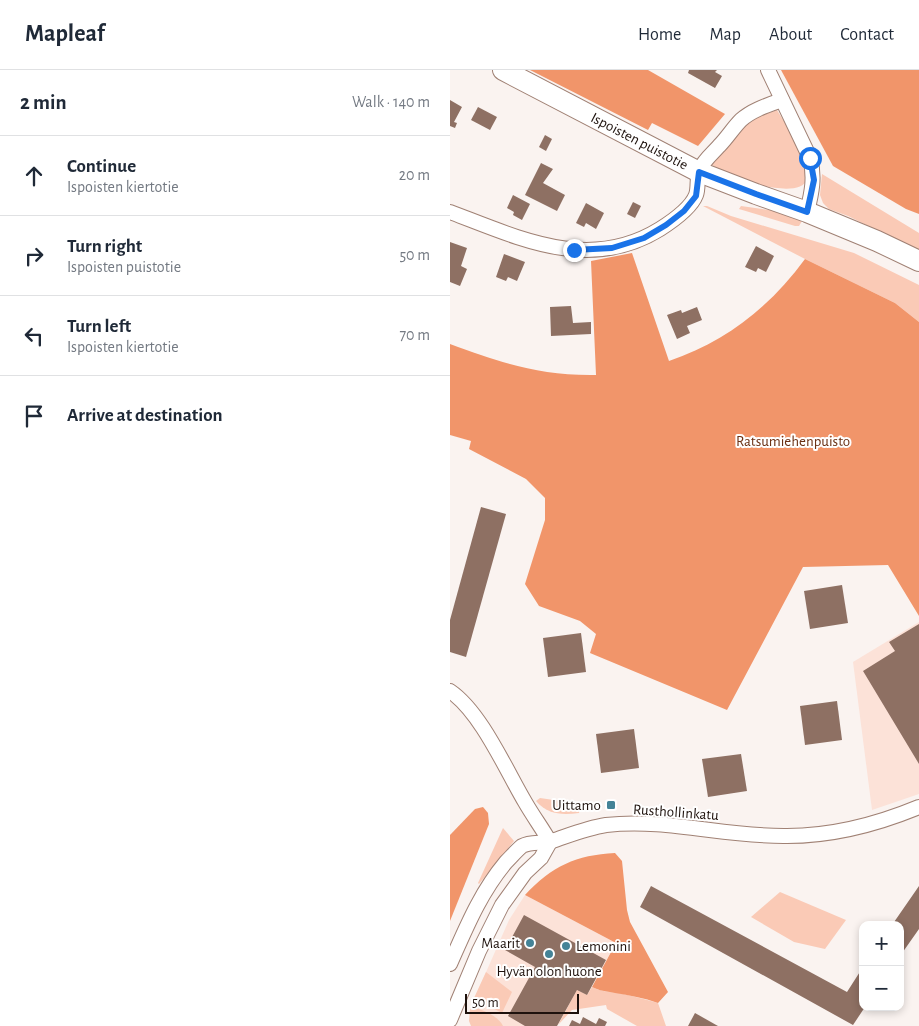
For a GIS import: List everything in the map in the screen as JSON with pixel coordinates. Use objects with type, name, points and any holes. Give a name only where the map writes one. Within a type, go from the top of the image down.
[{"type":"main road","name":"Ispoisten puistotie","points":[[503,70],[699,172],[807,212],[919,261]]},
{"type":"street","points":[[768,70],[810,158],[813,185],[807,212]]},
{"type":"street","points":[[450,212],[546,246],[574,250],[612,248],[644,238],[674,220],[684,211],[696,196],[699,172],[706,158],[713,153],[742,119],[782,100]]},
{"type":"street","points":[[450,691],[476,718],[550,842],[541,858],[525,873],[502,905],[479,952],[450,1020]]},
{"type":"street","name":"Rusthollinkatu","points":[[450,964],[475,910],[492,879],[522,847],[528,844],[550,842],[607,825],[652,824],[762,836],[805,835],[851,828],[884,820],[919,807]]},
{"type":"shaded area","points":[[777,110],[797,144],[806,164],[807,179],[803,185],[787,189],[754,184],[735,178],[709,163],[747,121]]},
{"type":"shaded area","points":[[822,174],[919,233],[919,251],[848,216],[829,209],[823,203],[820,195]]},
{"type":"shaded area","points":[[703,206],[854,253],[919,285],[919,322],[895,303]]},
{"type":"shaded area","points":[[741,206],[777,211],[802,221],[799,226],[795,226],[739,209]]},
{"type":"shaded area","points":[[919,622],[919,794],[872,810],[853,662]]},
{"type":"shaded area","points":[[540,798],[581,804],[579,813],[561,814],[550,811],[536,801]]},
{"type":"shaded area","points":[[503,828],[514,841],[479,884],[478,883]]},
{"type":"shaded area","points":[[780,892],[846,920],[825,949],[794,942],[751,917]]},
{"type":"shaded area","points":[[525,895],[616,943],[579,1009],[569,1004],[557,1026],[473,1026],[469,1013],[472,1004],[509,920]]},
{"type":"shaded area","points":[[486,972],[512,992],[502,1013],[474,998]]},
{"type":"shaded area","points":[[592,987],[602,991],[619,993],[658,1003],[666,1026],[637,1026],[607,1009],[606,1005],[572,1010],[558,1025],[577,990],[587,995]]},
{"type":"shaded area","points":[[473,1008],[490,1014],[503,1026],[471,1026],[469,1021],[470,1009]]},
{"type":"green space","points":[[530,70],[648,70],[725,114],[698,146],[652,123],[648,130]]},
{"type":"green space","points":[[781,70],[919,70],[919,214],[906,209],[833,166]]},
{"type":"green space","name":"Ratsumiehenpuisto","points":[[632,253],[669,361],[709,344],[745,321],[777,293],[805,259],[895,303],[919,322],[919,616],[888,565],[803,567],[727,710],[590,653],[596,634],[580,621],[539,606],[525,584],[545,520],[545,498],[526,479],[469,449],[471,441],[450,435],[450,344],[487,357],[539,371],[596,375],[591,261]]},
{"type":"green space","points":[[483,807],[488,813],[489,824],[450,921],[450,835],[475,809]]},
{"type":"green space","points":[[615,853],[622,861],[630,922],[668,992],[658,1003],[592,987],[616,943],[525,895],[545,876],[565,864],[588,856]]},
{"type":"building","points":[[689,70],[717,70],[715,72],[722,76],[715,88],[688,73]]},
{"type":"building","points":[[450,100],[462,107],[454,122],[457,123],[455,128],[450,126]]},
{"type":"building","points":[[478,107],[497,117],[490,130],[471,120]]},
{"type":"building","points":[[545,135],[552,139],[546,151],[539,147]]},
{"type":"building","points":[[541,163],[553,169],[543,183],[565,195],[557,211],[525,195]]},
{"type":"building","points":[[513,195],[530,204],[522,220],[513,215],[514,212],[507,208]]},
{"type":"building","points":[[633,202],[641,206],[635,218],[627,214]]},
{"type":"building","points":[[586,203],[604,213],[596,229],[586,223],[584,227],[576,223]]},
{"type":"building","points":[[450,242],[467,248],[461,266],[467,269],[460,286],[450,282]]},
{"type":"building","points":[[756,246],[774,256],[766,272],[758,268],[756,272],[745,267]]},
{"type":"building","points":[[504,254],[525,262],[517,281],[508,277],[506,281],[496,277]]},
{"type":"building","points":[[571,306],[573,323],[591,322],[591,334],[551,336],[550,307]]},
{"type":"building","points":[[697,307],[702,320],[687,326],[690,333],[677,339],[667,315],[681,310],[682,313]]},
{"type":"building","points":[[481,507],[506,514],[466,657],[450,652],[450,620]]},
{"type":"building","points":[[842,585],[848,623],[810,629],[804,591]]},
{"type":"building","points":[[919,624],[919,764],[863,671],[895,651],[889,642]]},
{"type":"building","points":[[581,633],[586,672],[548,677],[543,638]]},
{"type":"building","points":[[837,701],[842,740],[805,745],[800,706]]},
{"type":"building","points":[[634,729],[639,768],[601,773],[596,734]]},
{"type":"building","points":[[741,754],[747,791],[708,797],[702,759]]},
{"type":"building","points":[[651,886],[847,992],[859,973],[859,1011],[862,1011],[853,1025],[640,907]]},
{"type":"building","points":[[919,886],[919,929],[904,950],[904,921],[895,921]]},
{"type":"building","points":[[524,915],[606,960],[587,995],[577,990],[557,1026],[525,1026],[508,1016],[535,967],[505,950]]},
{"type":"building","points":[[695,1013],[718,1026],[688,1026]]},
{"type":"building","points":[[583,1017],[596,1024],[599,1018],[607,1022],[605,1026],[569,1026],[572,1020],[580,1024]]},
{"type":"place","name":"Uittamo","points":[[611,805]]},
{"type":"place","name":"Maarit","points":[[530,943]]},
{"type":"place","name":"Lemonini","points":[[566,946]]},
{"type":"place","name":"Hyvän olon huone","points":[[549,954]]},
{"type":"route","points":[[574,250],[612,248],[644,238],[656,232],[684,211],[696,196],[699,172],[807,212],[814,180],[810,158]]}]
